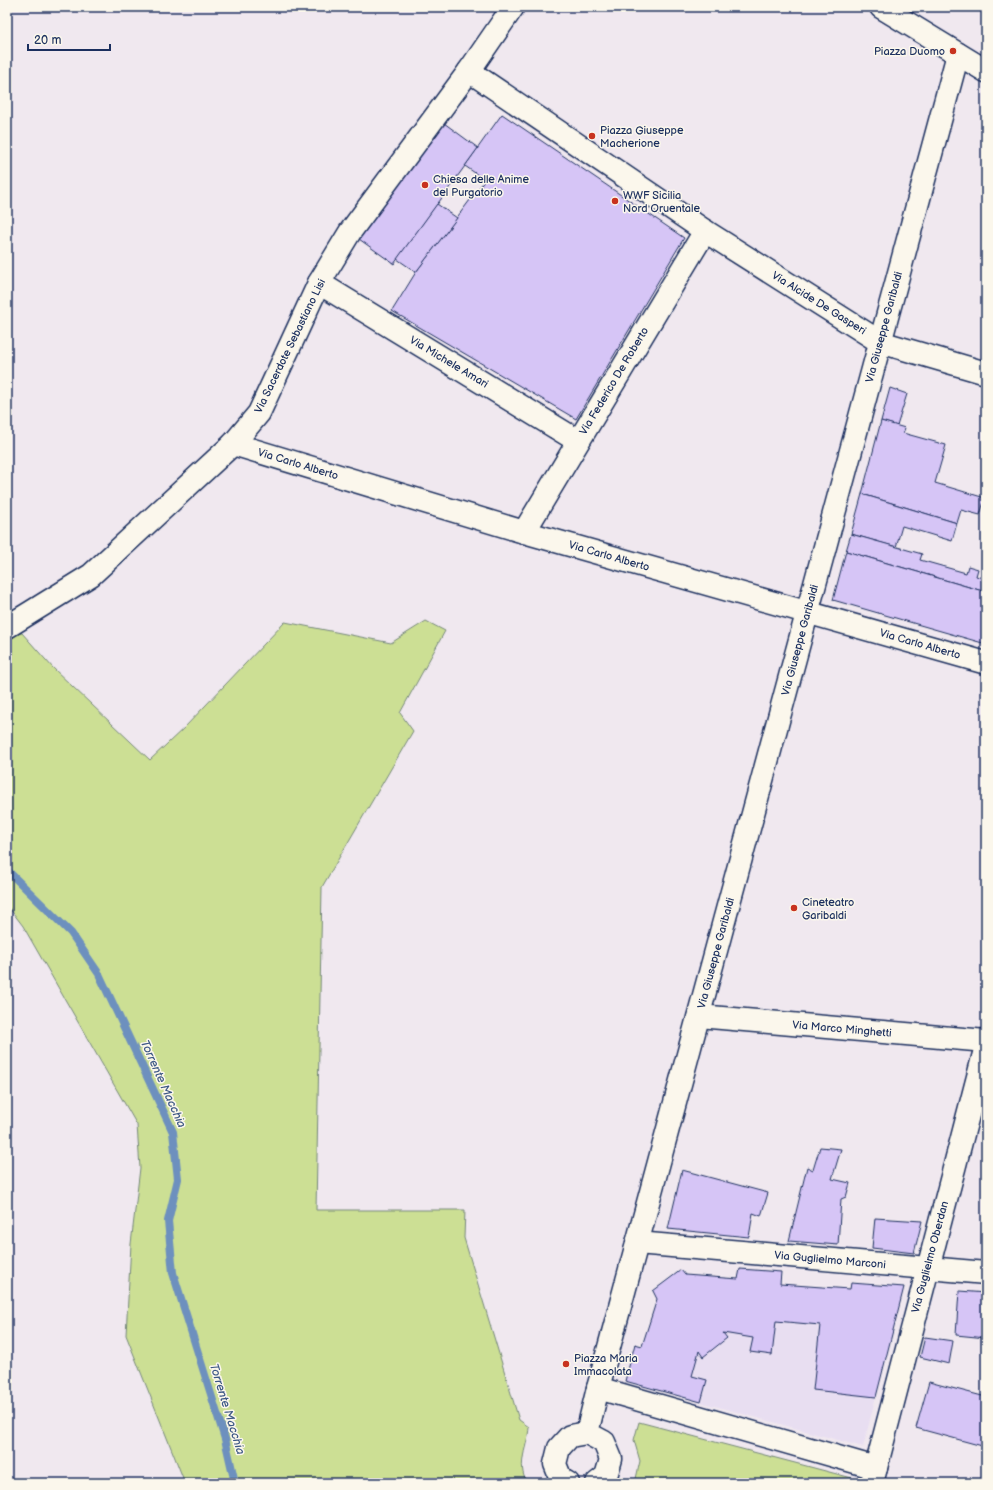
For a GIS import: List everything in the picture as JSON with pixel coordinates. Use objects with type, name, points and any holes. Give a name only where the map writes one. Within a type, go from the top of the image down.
[{"type":"street","name":"Via Sacerdote Sebastiano Lisi","points":[[7,628],[91,575],[233,444],[260,413],[319,284],[350,232],[469,71],[513,7]]},
{"type":"street","points":[[881,7],[986,71]]},
{"type":"street","name":"Via Giuseppe Garibaldi","points":[[586,1433],[958,54]]},
{"type":"street","name":"Via Alcide De Gasperi","points":[[469,71],[705,231],[880,342],[986,373]]},
{"type":"street","name":"Via Federico De Roberto","points":[[524,532],[705,231]]},
{"type":"street","name":"Via Michele Amari","points":[[319,284],[578,441]]},
{"type":"street","name":"Via Carlo Alberto","points":[[233,444],[524,532],[986,663]]},
{"type":"street","name":"Via Marco Minghetti","points":[[698,1016],[986,1041]]},
{"type":"street","name":"Via Guglielmo Oberdan","points":[[874,1476],[986,1046]]},
{"type":"street","name":"Via Guglielmo Marconi","points":[[640,1235],[673,1246],[986,1273]]},
{"type":"street","points":[[598,1388],[874,1476]]},
{"type":"street","points":[[568,1483],[561,1479],[555,1464],[559,1448],[570,1436],[586,1433],[604,1442],[610,1459],[606,1476],[597,1483]]},
{"type":"shaded area","points":[[740,1269],[781,1272],[780,1284],[850,1289],[851,1283],[904,1287],[863,1447],[625,1381],[635,1344],[642,1346],[657,1299],[653,1291],[681,1270],[685,1275],[738,1279]]},
{"type":"green space","points":[[426,621],[445,631],[400,713],[413,731],[322,887],[316,1210],[465,1210],[464,1238],[519,1420],[529,1427],[523,1462],[524,1476],[527,1483],[185,1483],[126,1335],[131,1244],[140,1168],[137,1125],[23,926],[7,905],[7,635],[22,633],[53,668],[150,760],[185,727],[285,622],[391,643]]},
{"type":"green space","points":[[639,1422],[852,1478],[851,1483],[635,1483],[640,1461],[634,1440]]},
{"type":"building","points":[[502,114],[684,238],[576,419],[392,311],[416,272],[485,180],[465,166]]},
{"type":"building","name":"Chiesa delle Anime del Purgatorio","points":[[444,123],[478,148],[394,264],[359,239]]},
{"type":"building","points":[[437,204],[457,218],[416,272],[397,259]]},
{"type":"building","points":[[890,388],[907,394],[897,426],[881,421]]},
{"type":"building","points":[[881,421],[905,428],[903,433],[946,445],[935,483],[985,498],[980,515],[961,510],[957,523],[862,494]]},
{"type":"building","points":[[862,494],[957,523],[952,541],[902,526],[896,547],[851,534]]},
{"type":"building","points":[[851,534],[922,554],[920,560],[966,573],[968,566],[978,569],[976,576],[986,579],[986,592],[846,551]]},
{"type":"building","points":[[846,551],[986,592],[986,644],[833,600]]},
{"type":"building","points":[[820,1147],[841,1149],[832,1179],[850,1183],[846,1197],[841,1199],[838,1245],[789,1241],[807,1167],[813,1170]]},
{"type":"building","points":[[682,1170],[768,1193],[761,1216],[753,1213],[749,1237],[668,1229]]},
{"type":"building","points":[[875,1218],[922,1221],[914,1253],[872,1248]]},
{"type":"building","points":[[740,1269],[781,1272],[780,1284],[850,1289],[851,1283],[904,1287],[876,1397],[813,1390],[820,1325],[776,1321],[772,1355],[750,1352],[753,1338],[723,1333],[727,1338],[703,1357],[699,1351],[692,1376],[707,1380],[701,1402],[625,1381],[635,1344],[642,1346],[657,1299],[653,1291],[681,1270],[685,1275],[738,1279]]},
{"type":"building","points":[[959,1291],[986,1293],[986,1338],[956,1335]]},
{"type":"building","points":[[925,1337],[953,1341],[949,1364],[920,1357]]},
{"type":"building","points":[[929,1382],[986,1397],[986,1447],[916,1428]]},
{"type":"waterway","name":"Torrente Macchia","points":[[7,870],[71,933],[99,974],[173,1132],[178,1179],[168,1221],[173,1273],[225,1439],[235,1483]]},
{"type":"place","name":"Piazza Duomo","points":[[953,51]]},
{"type":"place","name":"Piazza Giuseppe Macherione","points":[[592,136]]},
{"type":"place","name":"Chiesa delle Anime del Purgatorio","points":[[425,185]]},
{"type":"place","name":"WWF Sicilia Nord Oruentale","points":[[615,201]]},
{"type":"place","name":"Cineteatro Garibaldi","points":[[794,908]]},
{"type":"place","name":"Piazza Maria Immacolata","points":[[566,1364]]}]
